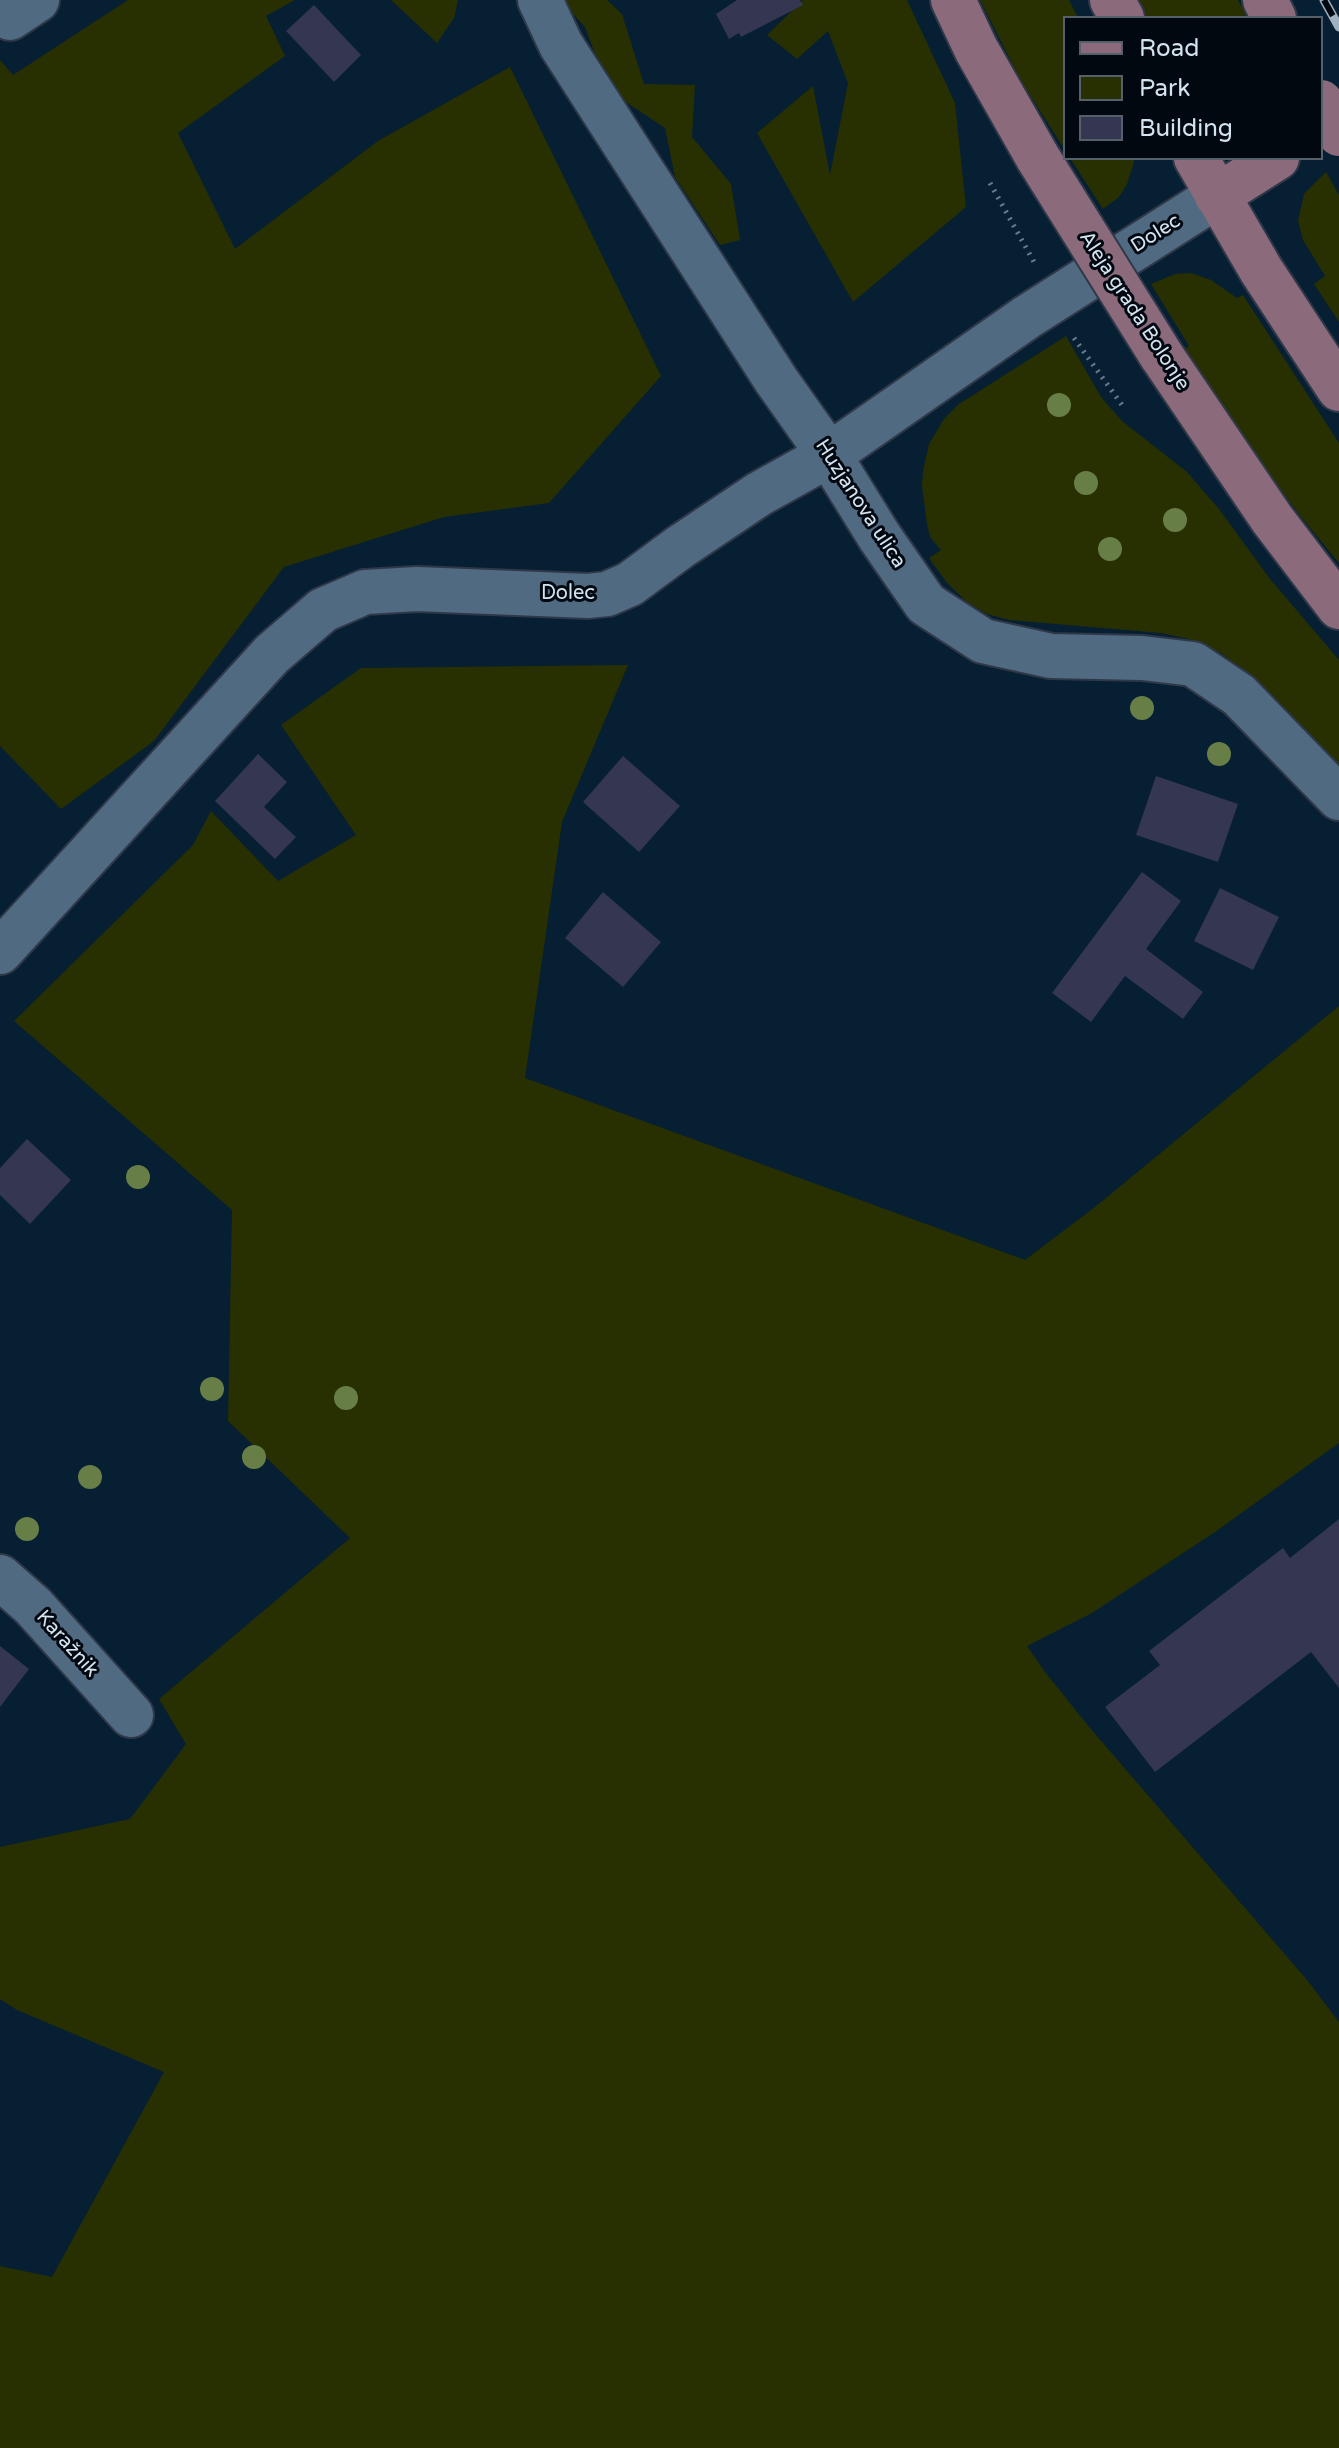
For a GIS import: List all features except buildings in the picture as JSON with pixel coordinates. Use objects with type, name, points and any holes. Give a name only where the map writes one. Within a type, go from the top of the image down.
[{"type":"main road","name":"Aleja grada Bolonje","points":[[953,0],[976,49],[1038,158],[1161,355],[1272,519],[1339,607]]},
{"type":"main road","points":[[1323,106],[1339,134]]},
{"type":"main road","points":[[1197,160],[1261,270],[1339,389]]},
{"type":"main road","points":[[1217,196],[1274,160]]},
{"type":"street","name":"Huzjanova ulica","points":[[540,0],[561,45],[776,380],[926,604],[983,641],[1051,656],[1142,658],[1193,664],[1239,695],[1339,798]]},
{"type":"street","name":"Dolec","points":[[0,952],[272,654],[323,610],[365,592],[417,589],[588,596],[607,594],[630,584],[759,494],[829,455],[1027,317],[1217,196]]},
{"type":"street","name":"Karažnik","points":[[0,1577],[33,1606],[131,1715]]},
{"type":"path","points":[[990,183],[1035,263]]},
{"type":"path","points":[[1066,328],[1122,405]]},
{"type":"green space","points":[[128,0],[295,0],[266,16],[285,56],[178,133],[235,249],[378,141],[510,67],[661,376],[549,503],[444,517],[284,567],[154,741],[61,809],[0,746],[0,60],[13,75]]},
{"type":"green space","points":[[391,0],[458,0],[454,18],[437,43]]},
{"type":"green space","points":[[560,0],[607,0],[622,14],[644,84],[695,85],[692,137],[731,184],[740,240],[720,245],[675,177],[665,128],[609,91],[585,27]]},
{"type":"green space","points":[[803,0],[907,0],[955,103],[966,207],[853,302],[757,133],[813,86],[830,175],[848,83],[828,31],[797,59],[767,35]]},
{"type":"green space","points":[[980,0],[1069,0],[1077,16],[1063,16],[1063,147],[1022,83]]},
{"type":"green space","points":[[1138,0],[1238,0],[1247,16],[1146,16]]},
{"type":"green space","points":[[1071,160],[1134,160],[1127,184],[1119,197],[1103,209]]},
{"type":"green space","points":[[1326,172],[1339,195],[1339,322],[1314,284],[1325,276],[1303,240],[1298,221],[1304,194]]},
{"type":"green space","points":[[1191,273],[1211,280],[1237,298],[1243,295],[1339,443],[1339,563],[1226,415],[1184,349],[1189,346],[1151,284],[1175,274]]},
{"type":"green space","points":[[1066,336],[1101,397],[1122,421],[1187,472],[1219,509],[1270,579],[1339,660],[1339,765],[1256,679],[1221,653],[1193,640],[1161,633],[1009,620],[987,614],[967,602],[947,583],[929,558],[941,550],[930,537],[927,524],[923,471],[929,444],[944,419],[959,404]]},
{"type":"green space","points":[[628,665],[562,822],[525,1078],[1025,1260],[1095,1207],[1339,1006],[1339,1443],[1215,1532],[1092,1613],[1027,1646],[1090,1728],[1307,1980],[1339,2022],[1339,2448],[0,2448],[0,2266],[52,2277],[164,2072],[17,2010],[0,1999],[0,1847],[130,1819],[186,1744],[159,1699],[350,1538],[228,1421],[232,1210],[14,1021],[193,845],[211,811],[278,881],[356,835],[281,725],[361,668]]},
{"type":"railway","points":[[1324,0],[1339,27]]}]
